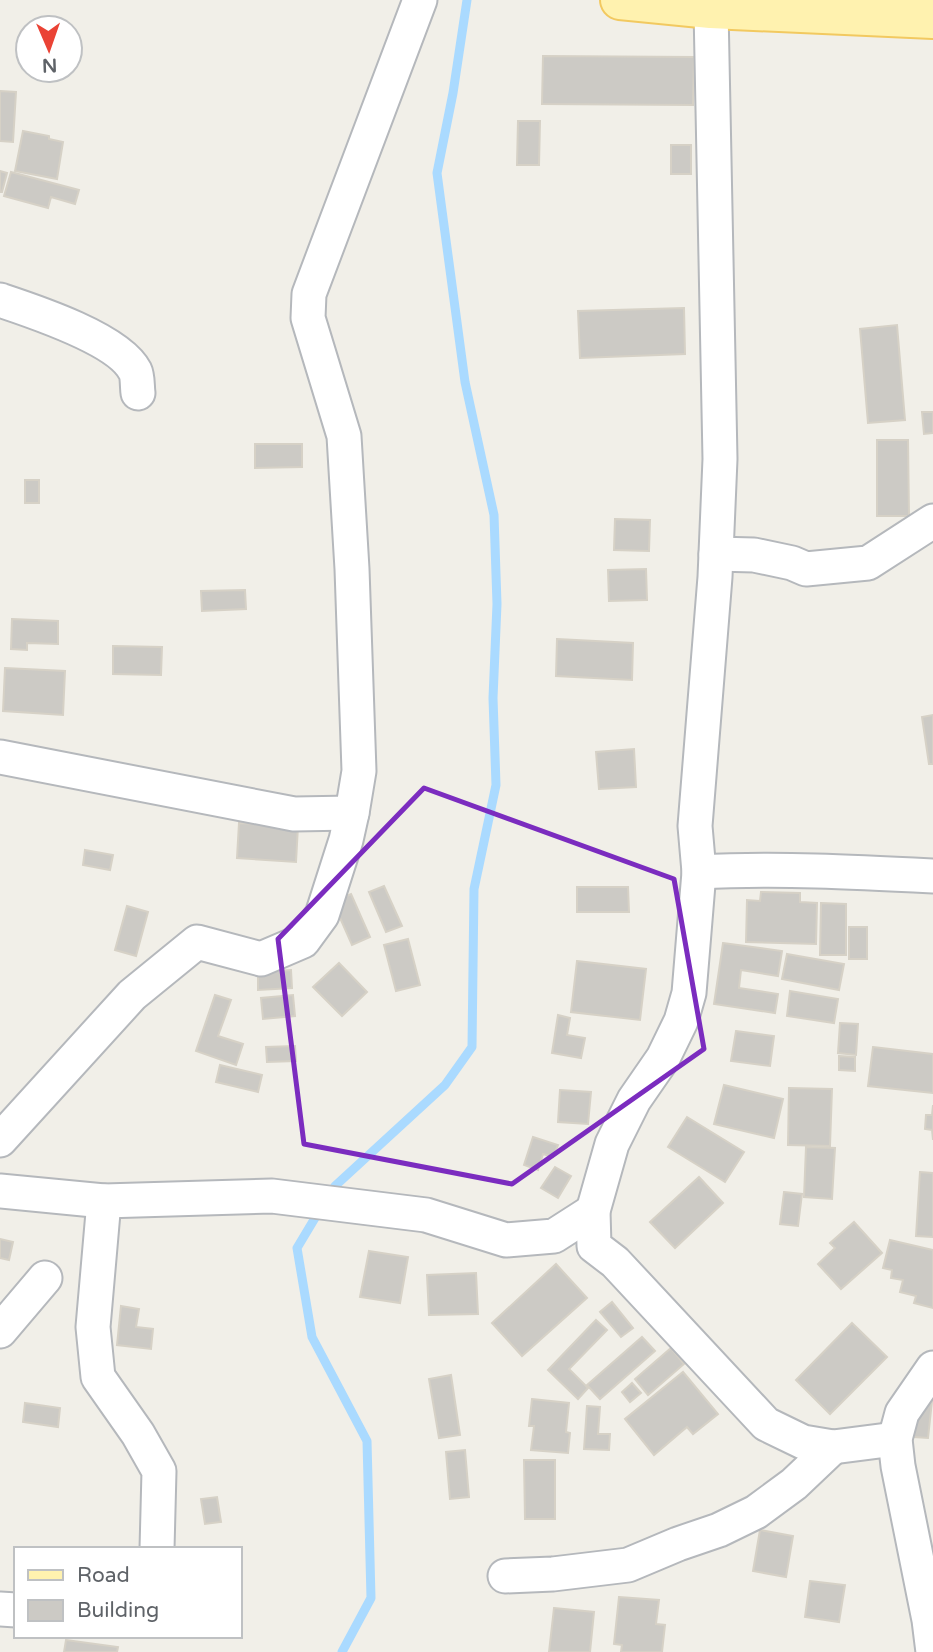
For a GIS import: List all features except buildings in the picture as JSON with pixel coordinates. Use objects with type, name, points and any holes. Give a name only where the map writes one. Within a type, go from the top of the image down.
[{"type":"main road","points":[[620,0],[671,2],[711,9],[911,12]]},
{"type":"street","points":[[0,1140],[132,995],[197,942],[261,959],[303,942],[322,915],[346,841],[359,771],[344,436],[308,318],[309,293],[420,0]]},
{"type":"street","points":[[711,9],[720,459],[716,554],[695,826],[699,872],[689,993],[681,1021],[663,1058],[634,1100],[612,1144],[593,1211],[594,1246],[615,1262],[766,1424],[803,1442],[833,1447],[895,1439]]},
{"type":"street","points":[[0,300],[83,332],[115,350],[135,372],[138,393]]},
{"type":"street","points":[[716,554],[754,555],[792,563],[806,569],[869,563],[933,521]]},
{"type":"street","points":[[0,757],[294,814],[352,813]]},
{"type":"street","points":[[699,872],[844,872],[933,876]]},
{"type":"street","points":[[0,1191],[104,1201],[272,1196],[305,1199],[426,1215],[506,1240],[554,1236],[593,1211]]},
{"type":"street","points":[[104,1201],[93,1327],[98,1377],[138,1434],[159,1471],[158,1547]]},
{"type":"street","points":[[0,1331],[45,1278]]},
{"type":"street","points":[[932,1372],[902,1413],[895,1439],[933,1652]]},
{"type":"street","points":[[505,1576],[553,1574],[628,1565],[719,1530],[756,1512],[794,1484],[833,1447]]},
{"type":"highlighted area","points":[[424,788],[674,879],[704,1049],[512,1184],[304,1144],[278,939]]},
{"type":"waterway","points":[[329,1196],[335,1186],[445,1085],[472,1047],[474,889],[496,785],[493,698],[497,604],[494,515],[465,382],[437,173],[467,0]]},
{"type":"waterway","points":[[321,1208],[297,1248],[312,1337],[367,1441],[371,1598],[342,1652]]}]
